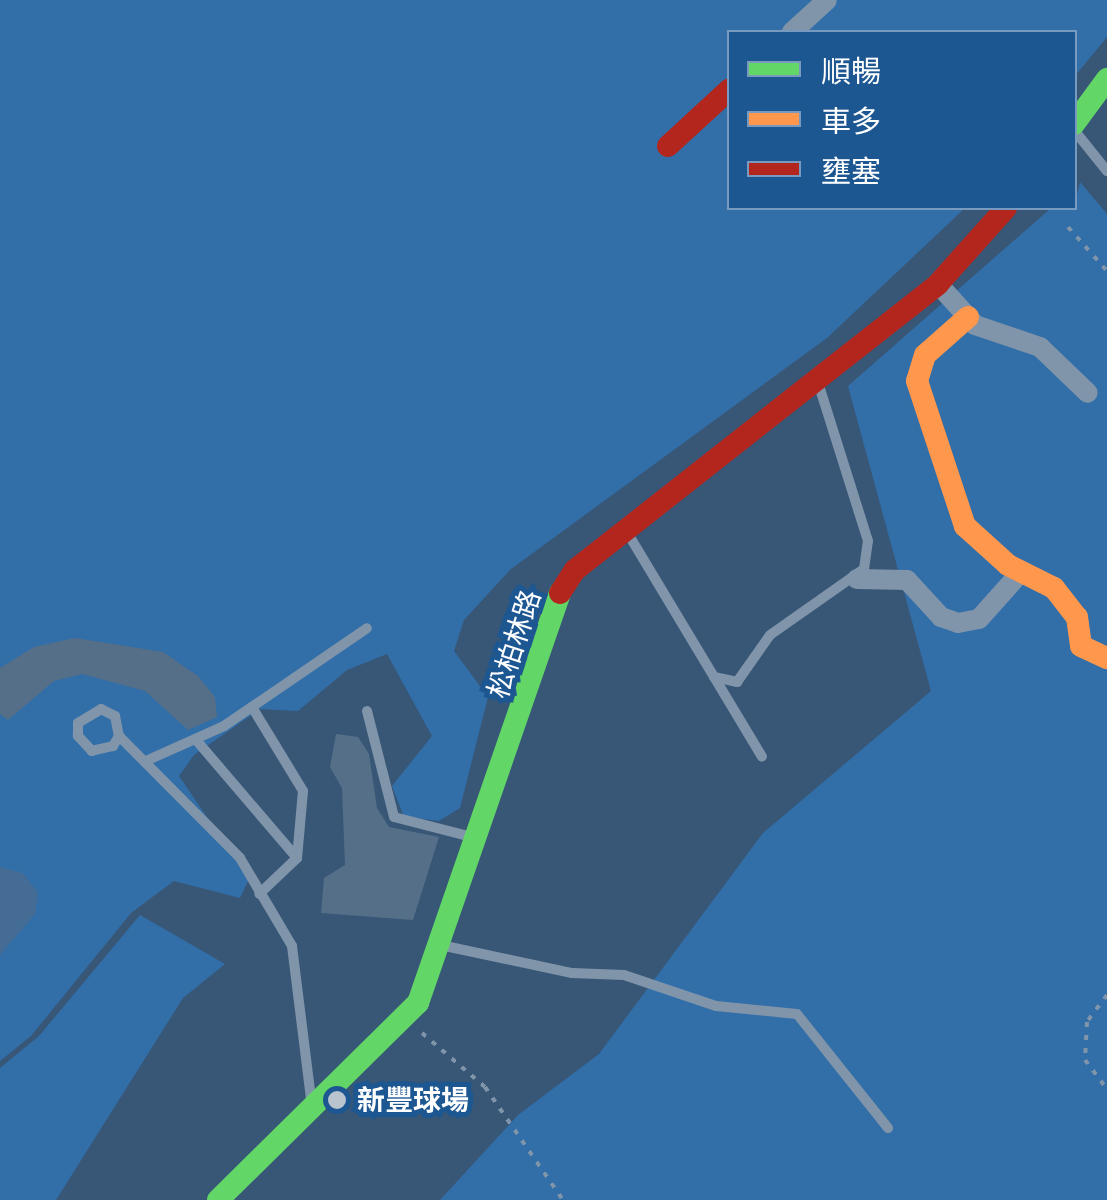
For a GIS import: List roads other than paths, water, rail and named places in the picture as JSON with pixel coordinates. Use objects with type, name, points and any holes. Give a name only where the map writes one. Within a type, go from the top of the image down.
[{"type":"street","points":[[794,30],[827,0]]},
{"type":"street","points":[[1077,123],[1107,79]]},
{"type":"street","points":[[668,146],[727,92]]},
{"type":"street","name":"松柏林路","points":[[218,1200],[406,1019],[444,946],[472,837],[528,701],[556,600],[575,570],[624,527],[818,381],[938,284],[1004,210]]},
{"type":"street","points":[[938,284],[990,333],[1040,348],[1088,393]]},
{"type":"street","points":[[968,316],[925,355],[916,381],[965,526],[1022,572],[1068,602],[1081,646],[1107,658]]},
{"type":"street","points":[[857,578],[907,580],[941,617],[958,623],[978,619],[1022,572]]},
{"type":"lane","points":[[1077,131],[1107,171]]},
{"type":"lane","points":[[714,677],[737,682],[770,636],[857,578],[868,541],[818,381]]},
{"type":"lane","points":[[624,527],[762,757]]},
{"type":"lane","points":[[148,760],[197,742],[367,628]]},
{"type":"lane","points":[[252,706],[303,791],[297,858],[259,894]]},
{"type":"lane","points":[[119,736],[113,746],[92,752],[78,736],[78,724],[100,709],[114,716],[119,736],[148,760],[188,812],[240,858],[292,946],[301,980],[312,1109]]},
{"type":"lane","points":[[367,711],[394,817],[472,837]]},
{"type":"lane","points":[[197,742],[297,858]]},
{"type":"lane","points":[[444,946],[572,973],[624,975],[716,1006],[797,1014],[888,1128]]},
{"type":"place","name":"新豐球場","points":[[337,1100]]}]
